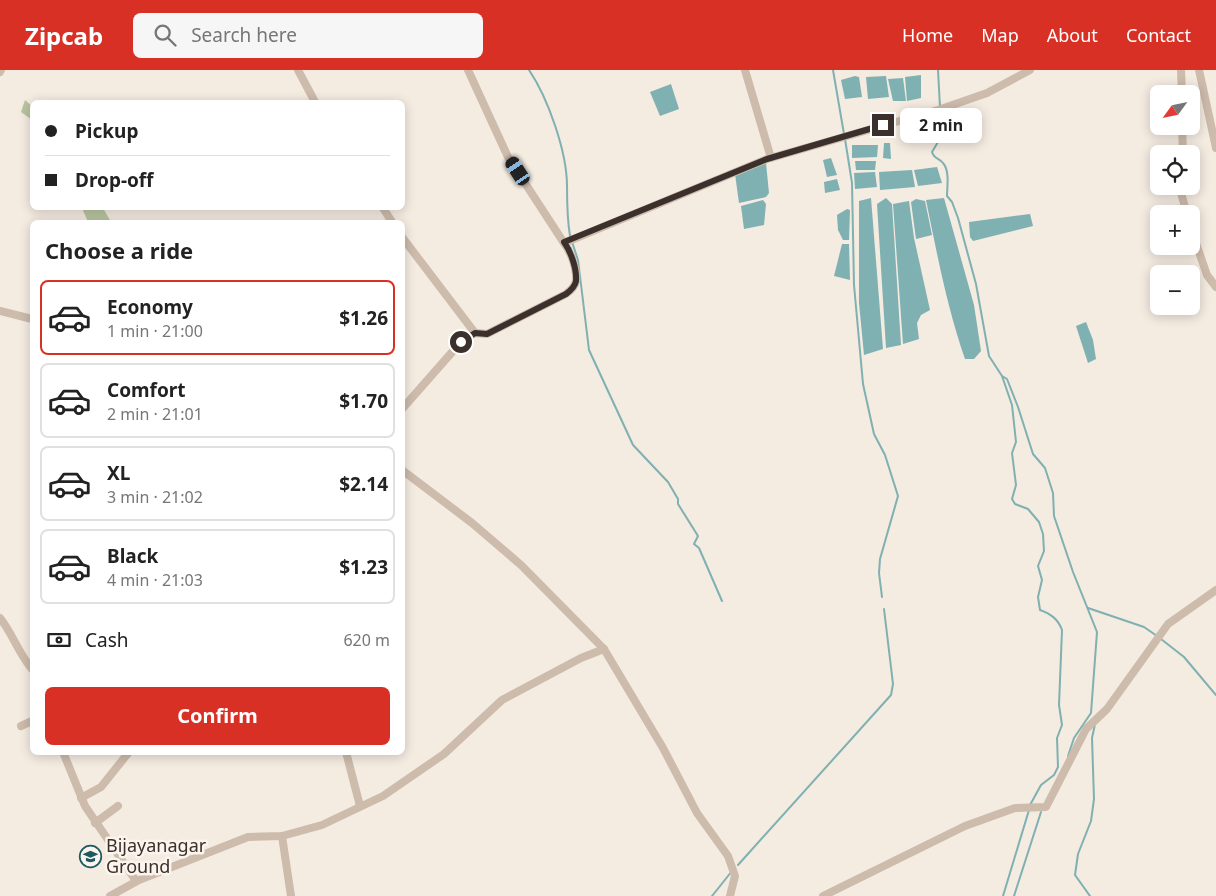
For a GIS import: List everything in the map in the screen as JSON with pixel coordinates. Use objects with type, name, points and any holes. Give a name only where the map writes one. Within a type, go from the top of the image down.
[{"type":"street","points":[[298,70],[314,100]]},
{"type":"street","points":[[405,406],[461,342],[475,333],[487,334],[566,294],[573,288],[576,282],[570,251],[508,157],[468,70]]},
{"type":"street","points":[[746,70],[771,158]]},
{"type":"street","points":[[564,242],[771,158],[939,110],[987,92],[1030,70]]},
{"type":"street","points":[[1181,70],[1182,85]]},
{"type":"street","points":[[1199,70],[1216,148]]},
{"type":"street","points":[[405,241],[475,333]]},
{"type":"street","points":[[1200,255],[1207,275],[1216,288]]},
{"type":"street","points":[[0,311],[30,318]]},
{"type":"street","points":[[405,472],[472,523],[521,565],[604,649],[663,748],[697,813],[728,856],[735,876],[730,896]]},
{"type":"street","points":[[823,896],[965,826],[1015,808],[1046,807],[1086,729],[1107,709],[1168,624],[1216,590]]},
{"type":"street","points":[[0,618],[7,627],[22,657],[30,667]]},
{"type":"street","points":[[110,896],[136,881],[248,837],[282,836],[322,825],[383,796],[444,754],[502,700],[581,658],[604,649]]},
{"type":"street","points":[[22,726],[30,722]]},
{"type":"street","points":[[64,755],[81,798],[95,823],[136,881]]},
{"type":"street","points":[[81,798],[101,787],[127,755]]},
{"type":"street","points":[[347,755],[360,806]]},
{"type":"street","points":[[95,823],[118,806]]},
{"type":"street","points":[[282,836],[291,896]]},
{"type":"green space","points":[[25,100],[30,104],[30,119],[21,112]]},
{"type":"green space","points":[[83,210],[104,210],[110,220],[87,220]]},
{"type":"water","points":[[921,75],[921,98],[907,101],[905,77]]},
{"type":"water","points":[[855,76],[859,77],[862,97],[845,99],[841,80]]},
{"type":"water","points":[[886,76],[889,97],[868,99],[866,77]]},
{"type":"water","points":[[903,78],[906,101],[893,101],[888,79]]},
{"type":"water","points":[[671,84],[679,109],[660,116],[650,92]]},
{"type":"water","points":[[884,143],[890,143],[891,159],[883,158]]},
{"type":"water","points":[[852,145],[878,145],[877,157],[852,158]]},
{"type":"water","points":[[831,158],[837,175],[827,177],[823,160]]},
{"type":"water","points":[[855,161],[876,161],[875,170],[856,170]]},
{"type":"water","points":[[766,163],[769,193],[766,197],[739,203],[735,174]]},
{"type":"water","points":[[937,167],[942,183],[918,186],[914,170]]},
{"type":"water","points":[[912,170],[915,187],[880,190],[879,172]]},
{"type":"water","points":[[875,172],[877,187],[855,189],[854,173]]},
{"type":"water","points":[[837,179],[840,190],[825,193],[824,182]]},
{"type":"water","points":[[871,198],[883,349],[864,355],[859,303],[859,201]]},
{"type":"water","points":[[886,198],[892,204],[901,345],[886,348],[877,204]]},
{"type":"water","points":[[944,198],[974,305],[981,351],[974,359],[965,359],[953,320],[926,200]]},
{"type":"water","points":[[916,199],[925,201],[932,235],[916,239],[911,202]]},
{"type":"water","points":[[763,200],[766,204],[764,225],[744,229],[741,206]]},
{"type":"water","points":[[909,201],[914,238],[930,310],[921,315],[917,323],[919,339],[903,344],[893,204]]},
{"type":"water","points":[[847,209],[850,210],[849,240],[843,240],[838,230],[837,215]]},
{"type":"water","points":[[1030,214],[1033,226],[973,241],[970,237],[969,222]]},
{"type":"water","points":[[842,244],[849,244],[850,280],[834,276]]},
{"type":"water","points":[[1086,322],[1093,340],[1096,359],[1088,363],[1076,326]]},
{"type":"waterway","points":[[529,70],[543,95],[564,157],[570,236]]},
{"type":"waterway","points":[[833,70],[844,134]]},
{"type":"waterway","points":[[938,70],[940,107]]},
{"type":"waterway","points":[[941,112],[945,130],[932,152],[947,170],[947,196],[952,202],[958,218],[976,284],[989,356],[1002,376],[1012,405],[1016,442],[1012,453],[1016,485],[1012,499],[1015,504],[1028,509],[1039,522],[1043,534],[1044,551],[1038,566],[1042,580],[1038,597],[1040,610],[1054,617],[1062,630],[1059,705],[1062,725],[1057,738],[1058,767],[1054,775],[1041,785],[1030,805]]},
{"type":"waterway","points":[[845,139],[852,183],[854,285],[863,384],[874,434],[885,455],[898,496],[880,559],[879,573],[882,597]]},
{"type":"waterway","points":[[572,242],[578,260],[589,350],[633,445],[668,482],[678,499],[678,504],[698,536],[694,544],[699,548],[722,601]]},
{"type":"waterway","points":[[1002,376],[1007,379],[1033,454],[1045,468],[1053,493],[1054,516],[1073,572],[1097,632],[1091,713],[1074,738],[1068,756]]},
{"type":"waterway","points":[[1088,608],[1144,627],[1157,636]]},
{"type":"waterway","points":[[738,865],[891,695],[893,684],[884,609]]},
{"type":"waterway","points":[[1161,639],[1184,657],[1216,695]]},
{"type":"waterway","points":[[1090,896],[1075,875],[1078,854],[1091,821],[1094,799],[1092,738],[1095,724]]},
{"type":"waterway","points":[[1003,896],[1029,810]]},
{"type":"waterway","points":[[1014,896],[1041,812]]},
{"type":"waterway","points":[[712,896],[732,871]]},
{"type":"place","name":"Bijayanagar Ground","points":[[90,856]]},
{"type":"route","points":[[461,342],[475,333],[487,334],[566,294],[573,288],[576,282],[570,251],[564,242],[622,220],[767,159],[883,125]]}]
